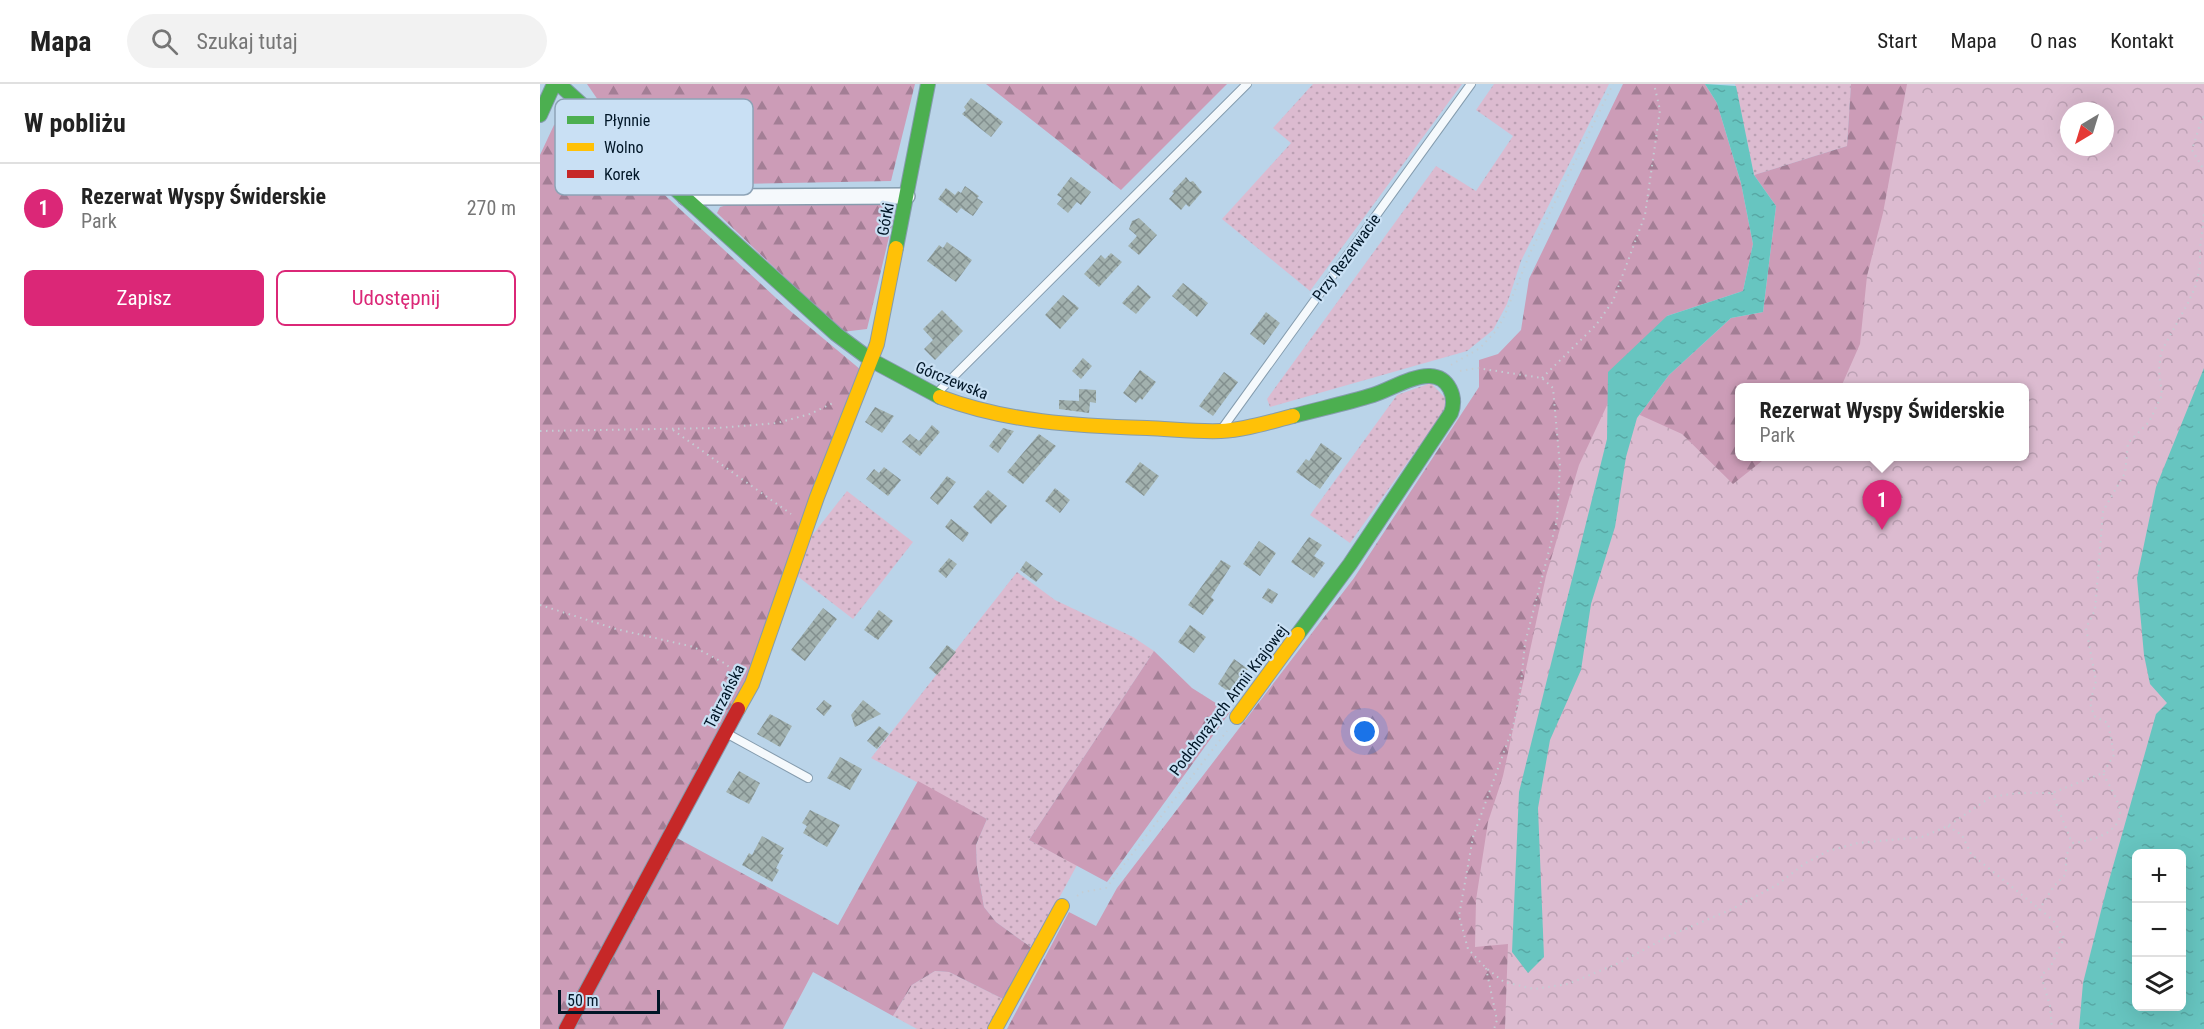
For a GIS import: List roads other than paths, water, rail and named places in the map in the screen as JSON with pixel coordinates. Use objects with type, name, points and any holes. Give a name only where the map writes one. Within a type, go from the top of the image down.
[{"type":"street","points":[[540,116],[554,84]]},
{"type":"street","name":"Górczewska","points":[[559,84],[576,99]]},
{"type":"street","name":"Górki","points":[[871,360],[877,344],[928,84]]},
{"type":"street","points":[[685,197],[906,196]]},
{"type":"street","name":"Górczewska","points":[[685,197],[785,290],[836,334],[871,360],[936,395],[984,412],[1088,426],[1221,431],[1251,427],[1373,395],[1424,376],[1433,376]]},
{"type":"street","name":"Tatrzańska","points":[[566,1029],[752,684],[808,526],[871,360]]},
{"type":"street","name":"Podchorążych Armii Krajowej","points":[[1237,717],[1350,564],[1451,412],[1455,402],[1451,391],[1445,383],[1433,376]]},
{"type":"street","points":[[995,1029],[1062,906]]},
{"type":"lane","points":[[936,395],[1248,84]]},
{"type":"lane","name":"Przy Rezerwacie","points":[[1221,431],[1471,84]]},
{"type":"lane","points":[[725,732],[808,778]]},
{"type":"water","points":[[1705,84],[1736,86],[1754,175],[1776,206],[1763,312],[1731,318],[1669,375],[1637,418],[1626,457],[1615,527],[1591,604],[1581,670],[1550,740],[1538,808],[1544,957],[1528,973],[1512,952],[1519,792],[1607,439],[1608,372],[1667,316],[1743,291],[1753,244],[1741,183],[1717,103]]},
{"type":"water","points":[[2204,368],[2204,1029],[2079,1029],[2083,983],[2106,891],[2156,714],[2167,703],[2150,684],[2144,655],[2137,578],[2156,487]]},
{"type":"place","name":"Rezerwat Wyspy Świderskie","points":[[1882,530]]}]
